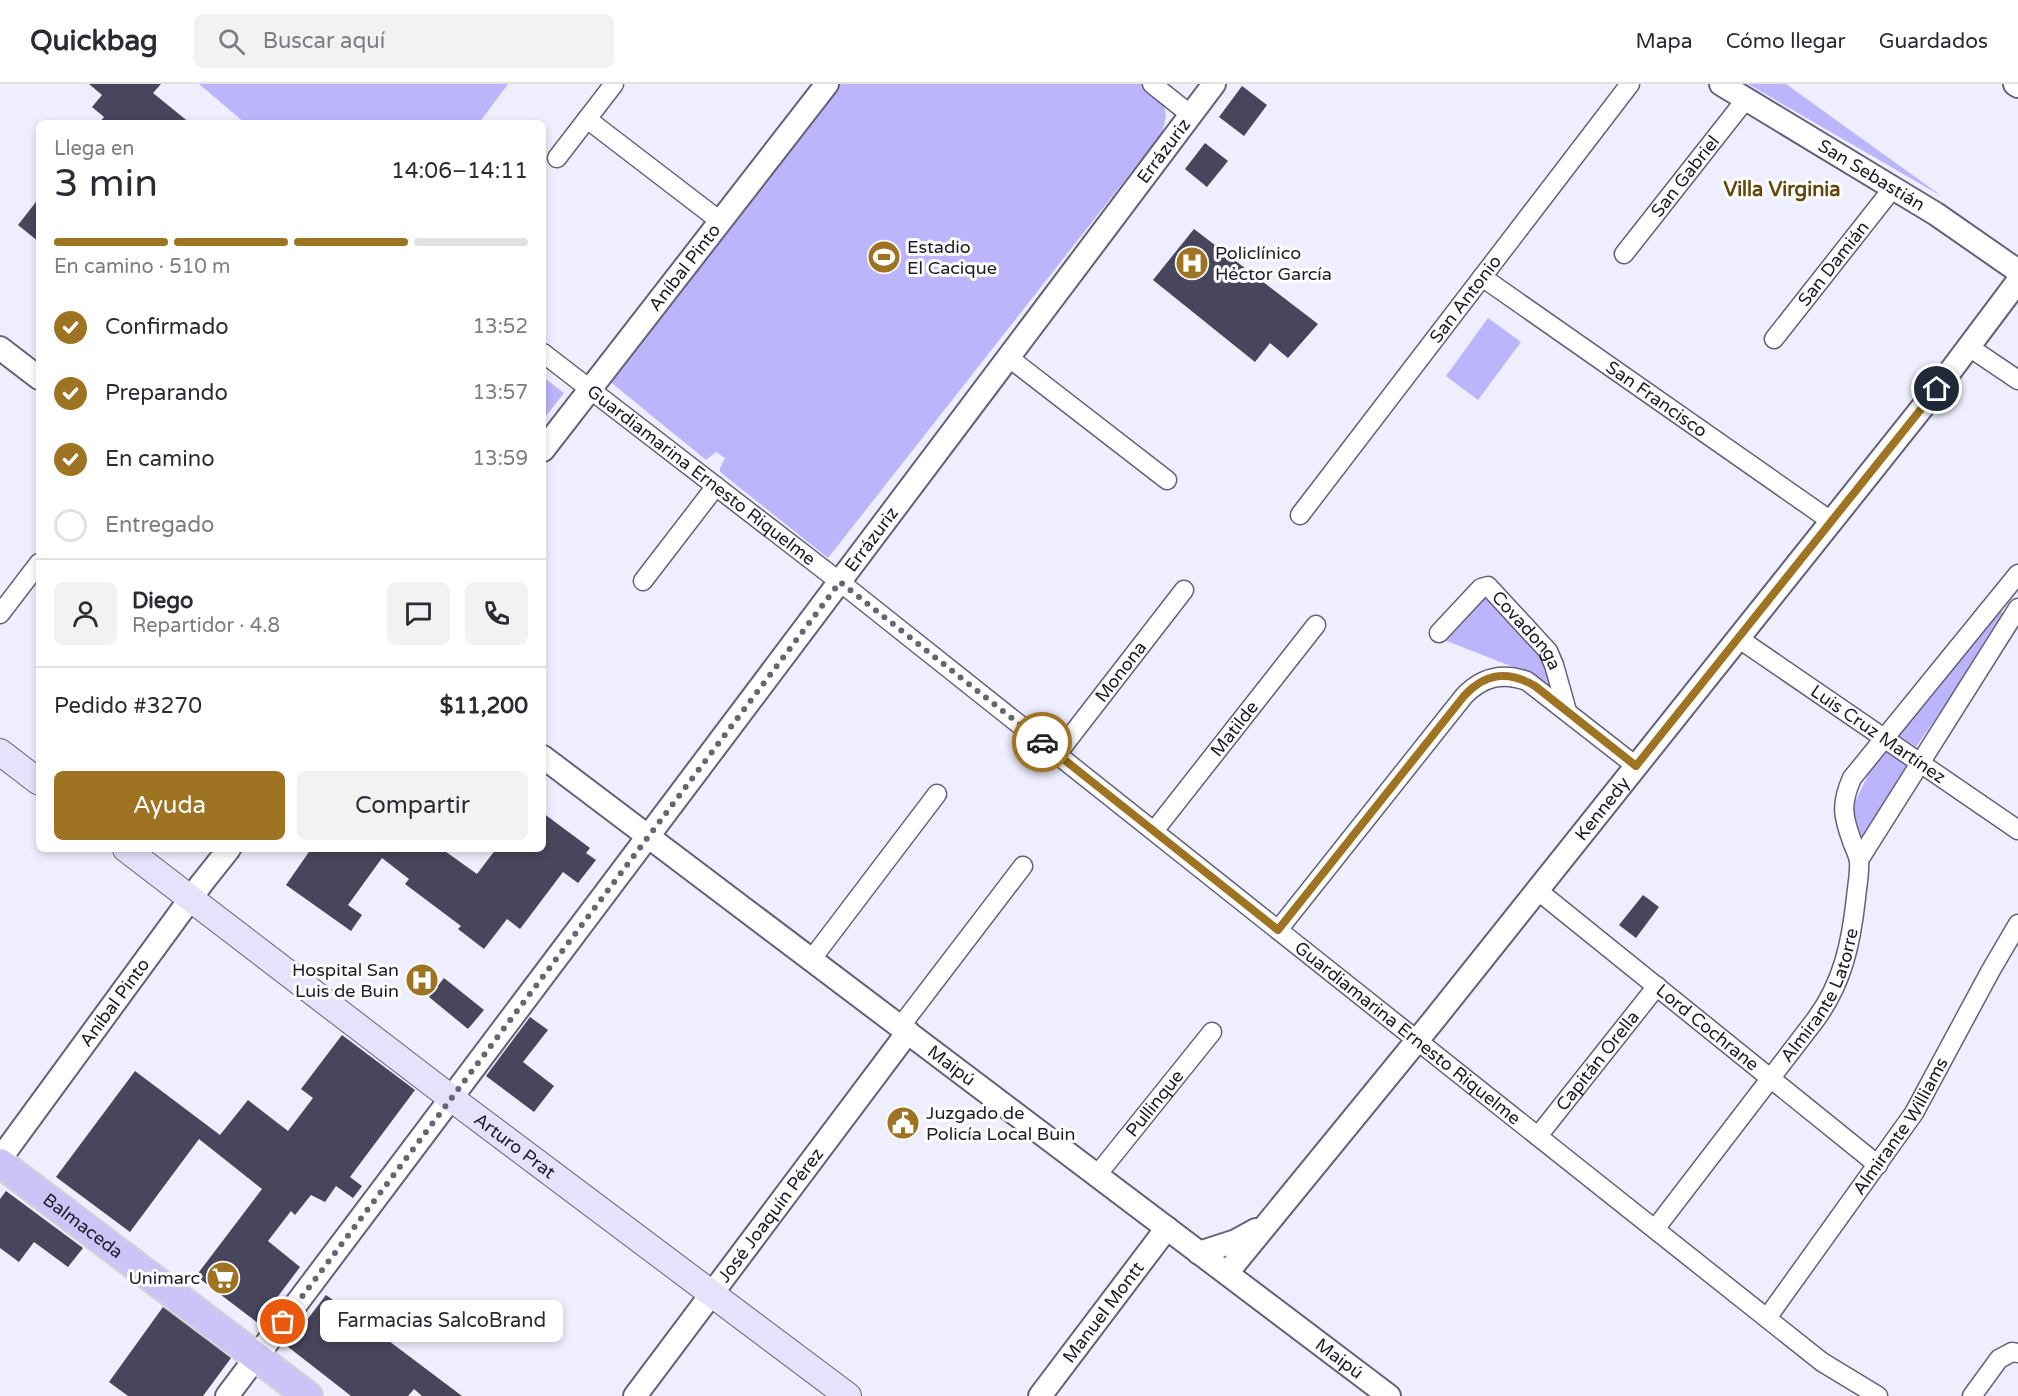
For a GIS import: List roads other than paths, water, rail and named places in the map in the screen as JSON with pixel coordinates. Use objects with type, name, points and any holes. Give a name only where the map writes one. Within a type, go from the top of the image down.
[{"type":"main road","points":[[0,752],[36,780]]},
{"type":"main road","name":"Arturo Prat","points":[[130,852],[451,1098],[848,1396]]},
{"type":"main road","name":"Balmaceda","points":[[0,1161],[308,1396]]},
{"type":"street","points":[[557,158],[614,84]]},
{"type":"street","name":"Aníbal Pinto","points":[[546,446],[827,84]]},
{"type":"street","points":[[1152,84],[1191,115]]},
{"type":"street","name":"Errázuriz","points":[[227,1396],[1214,84]]},
{"type":"street","name":"San Antonio","points":[[1300,515],[1630,84]]},
{"type":"street","name":"San Sebastián","points":[[1721,84],[1969,235],[2018,271]]},
{"type":"street","name":"San Gabriel","points":[[1624,254],[1746,99]]},
{"type":"street","points":[[587,119],[720,221]]},
{"type":"street","name":"San Damián","points":[[1774,339],[1893,188]]},
{"type":"street","name":"San Francisco","points":[[1482,277],[1831,521]]},
{"type":"street","name":"Kennedy","points":[[1227,1273],[1636,766],[1969,347],[2018,281]]},
{"type":"street","points":[[1969,347],[2018,380]]},
{"type":"street","points":[[0,348],[36,376]]},
{"type":"street","name":"Guardiamarina Ernesto Riquelme","points":[[546,355],[840,582],[1822,1362],[1878,1396]]},
{"type":"street","points":[[1008,357],[1167,480]]},
{"type":"street","points":[[643,581],[716,486]]},
{"type":"street","points":[[0,614],[36,567]]},
{"type":"street","name":"Almirante Latorre","points":[[1655,1229],[1827,1005],[1842,974],[1853,924],[1859,860],[1844,818],[1845,797],[1852,778],[1883,737],[2012,593],[2018,574]]},
{"type":"street","name":"Covadonga","points":[[1439,633],[1481,588],[1488,586],[1548,651],[1567,711]]},
{"type":"street","name":"Monona","points":[[1057,754],[1184,590]]},
{"type":"street","name":"Almirante Latorre","points":[[1859,860],[2018,608]]},
{"type":"street","name":"Matilde","points":[[1154,831],[1316,625]]},
{"type":"street","name":"Luis Cruz Martínez","points":[[1738,638],[2018,830]]},
{"type":"street","name":"Covadonga","points":[[1278,930],[1464,696],[1479,683],[1497,676],[1517,677],[1527,681],[1636,766]]},
{"type":"street","name":"Maipú","points":[[546,759],[1389,1396]]},
{"type":"street","points":[[811,960],[937,794]]},
{"type":"street","name":"Aníbal Pinto","points":[[0,1161],[227,852]]},
{"type":"street","points":[[904,1030],[1023,866]]},
{"type":"street","name":"Lord Cochrane","points":[[1537,890],[1878,1165]]},
{"type":"street","name":"Almirante Williams","points":[[1767,1318],[1914,1113],[2018,924]]},
{"type":"street","name":"Capitán Orella","points":[[1538,1136],[1657,986]]},
{"type":"street","name":"José Joaquín Pérez","points":[[634,1396],[904,1030]]},
{"type":"street","name":"Pullinque","points":[[1097,1176],[1212,1032]]},
{"type":"street","name":"Kennedy","points":[[1200,1253],[1236,1241],[1269,1220]]},
{"type":"street","name":"Manuel Montt","points":[[1040,1396],[1167,1228]]},
{"type":"street","points":[[1972,1396],[1999,1359],[2012,1352],[2018,1353]]},
{"type":"place","name":"Estadio El Cacique","points":[[884,257]]},
{"type":"place","name":"Policlínico Héctor García","points":[[1192,263]]},
{"type":"place","name":"Hospital San Luis de Buin","points":[[422,980]]},
{"type":"place","name":"Juzgado de Policía Local Buin","points":[[903,1123]]},
{"type":"place","name":"Unimarc","points":[[223,1278]]},
{"type":"place","name":"Farmacias SalcoBrand","points":[[283,1322]]},
{"type":"district","name":"Villa Virginia","points":[[1782,189]]}]
